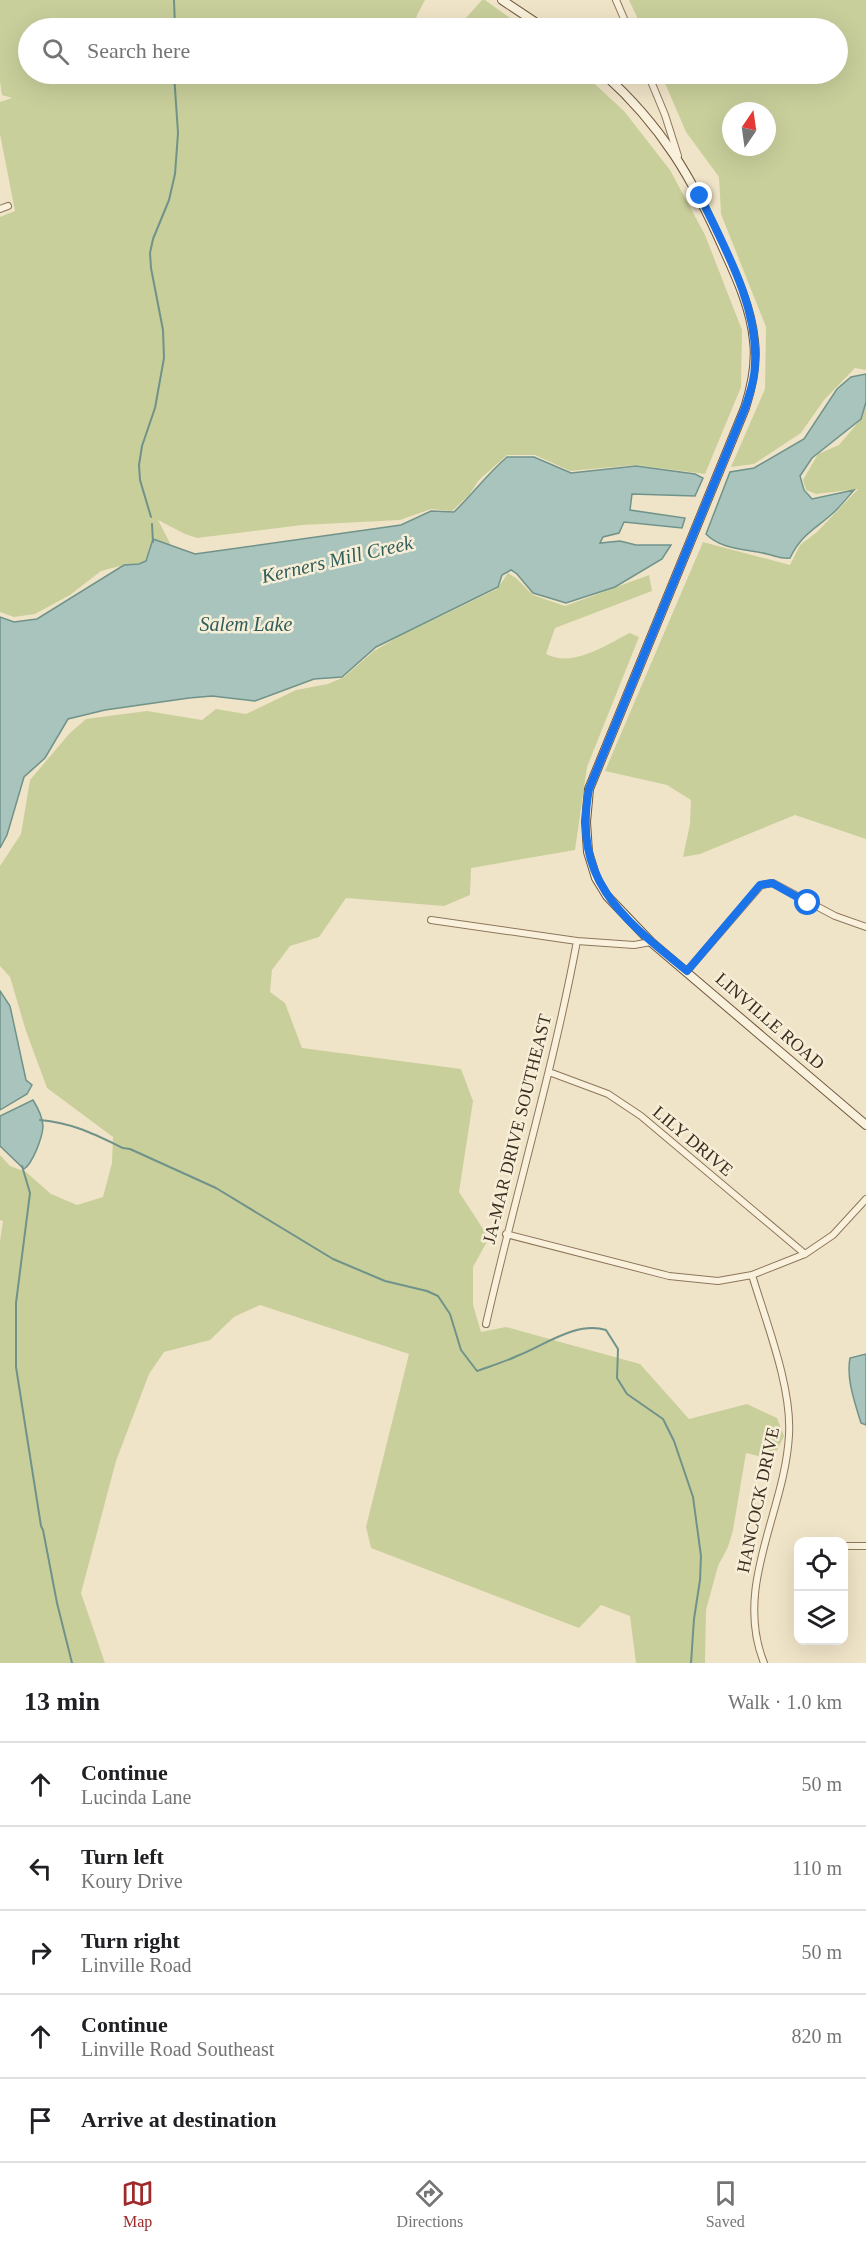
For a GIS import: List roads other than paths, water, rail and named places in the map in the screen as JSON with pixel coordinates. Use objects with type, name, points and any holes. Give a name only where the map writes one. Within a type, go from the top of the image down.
[{"type":"main road","points":[[502,0],[529,18]]},
{"type":"main road","name":"LINVILLE ROAD","points":[[614,84],[644,114],[679,160],[715,228],[743,296],[753,330],[755,363],[752,385],[745,408],[628,691],[588,795],[587,840],[596,878],[612,903],[651,942],[866,1125]]},
{"type":"street","points":[[616,0],[624,18]]},
{"type":"street","points":[[652,84],[665,114],[679,160]]},
{"type":"street","points":[[0,208],[8,206]]},
{"type":"street","points":[[687,971],[760,885],[772,883],[835,916],[866,927]]},
{"type":"street","points":[[431,920],[577,941],[634,945],[651,942]]},
{"type":"street","name":"JA-MAR DRIVE SOUTHEAST","points":[[486,1324],[549,1072],[577,941]]},
{"type":"street","name":"LILY DRIVE","points":[[549,1072],[608,1094],[642,1116],[805,1254]]},
{"type":"street","points":[[507,1234],[685,1279],[718,1281],[752,1275],[805,1254],[833,1235],[866,1199]]},
{"type":"street","name":"HANCOCK DRIVE","points":[[752,1275],[784,1387],[789,1420],[787,1450],[755,1583],[755,1626],[764,1663]]},
{"type":"street","points":[[848,1546],[866,1546]]},
{"type":"water","points":[[866,374],[866,402],[861,419],[812,458],[800,476],[804,490],[812,499],[854,490],[835,511],[803,538],[790,558],[727,546],[706,534],[730,472],[754,468],[804,439],[837,389],[851,377]]},
{"type":"water","name":"Salem Lake","points":[[507,457],[534,457],[571,473],[636,466],[695,474],[703,478],[695,496],[632,494],[630,510],[685,518],[682,528],[624,522],[619,533],[603,537],[600,543],[620,541],[636,545],[671,545],[662,559],[615,587],[566,603],[533,593],[511,570],[502,575],[498,587],[376,647],[342,677],[314,679],[255,701],[212,696],[189,698],[105,710],[68,719],[45,758],[24,777],[7,835],[0,848],[0,617],[14,622],[37,619],[124,565],[146,561],[153,539],[195,554],[401,525],[431,511],[454,512]]},
{"type":"water","points":[[0,991],[10,1006],[26,1080],[32,1085],[27,1094],[0,1110]]},
{"type":"water","points":[[33,1100],[41,1116],[43,1127],[36,1150],[24,1169],[0,1146],[0,1116]]},
{"type":"water","points":[[866,1354],[866,1425],[861,1423],[854,1399],[849,1366],[850,1358]]},
{"type":"waterway","points":[[174,0],[175,18]]},
{"type":"waterway","points":[[151,517],[140,480],[139,465],[142,446],[155,408],[164,358],[163,330],[150,253],[153,239],[169,200],[175,174],[178,133],[175,84]]},
{"type":"waterway","points":[[152,524],[153,542]]},
{"type":"waterway","points":[[40,1120],[73,1126],[130,1149],[216,1188],[333,1259],[385,1281],[427,1291],[438,1296],[450,1314],[461,1350],[477,1371],[572,1331],[595,1328],[606,1330],[618,1349],[617,1378],[627,1394],[663,1419],[674,1441],[693,1497],[701,1556],[691,1663]]},
{"type":"waterway","points":[[22,1166],[30,1193],[16,1303],[16,1367],[41,1526],[72,1663]]},
{"type":"water label","name":"Kerners Mill Creek","points":[[337,559]]}]
